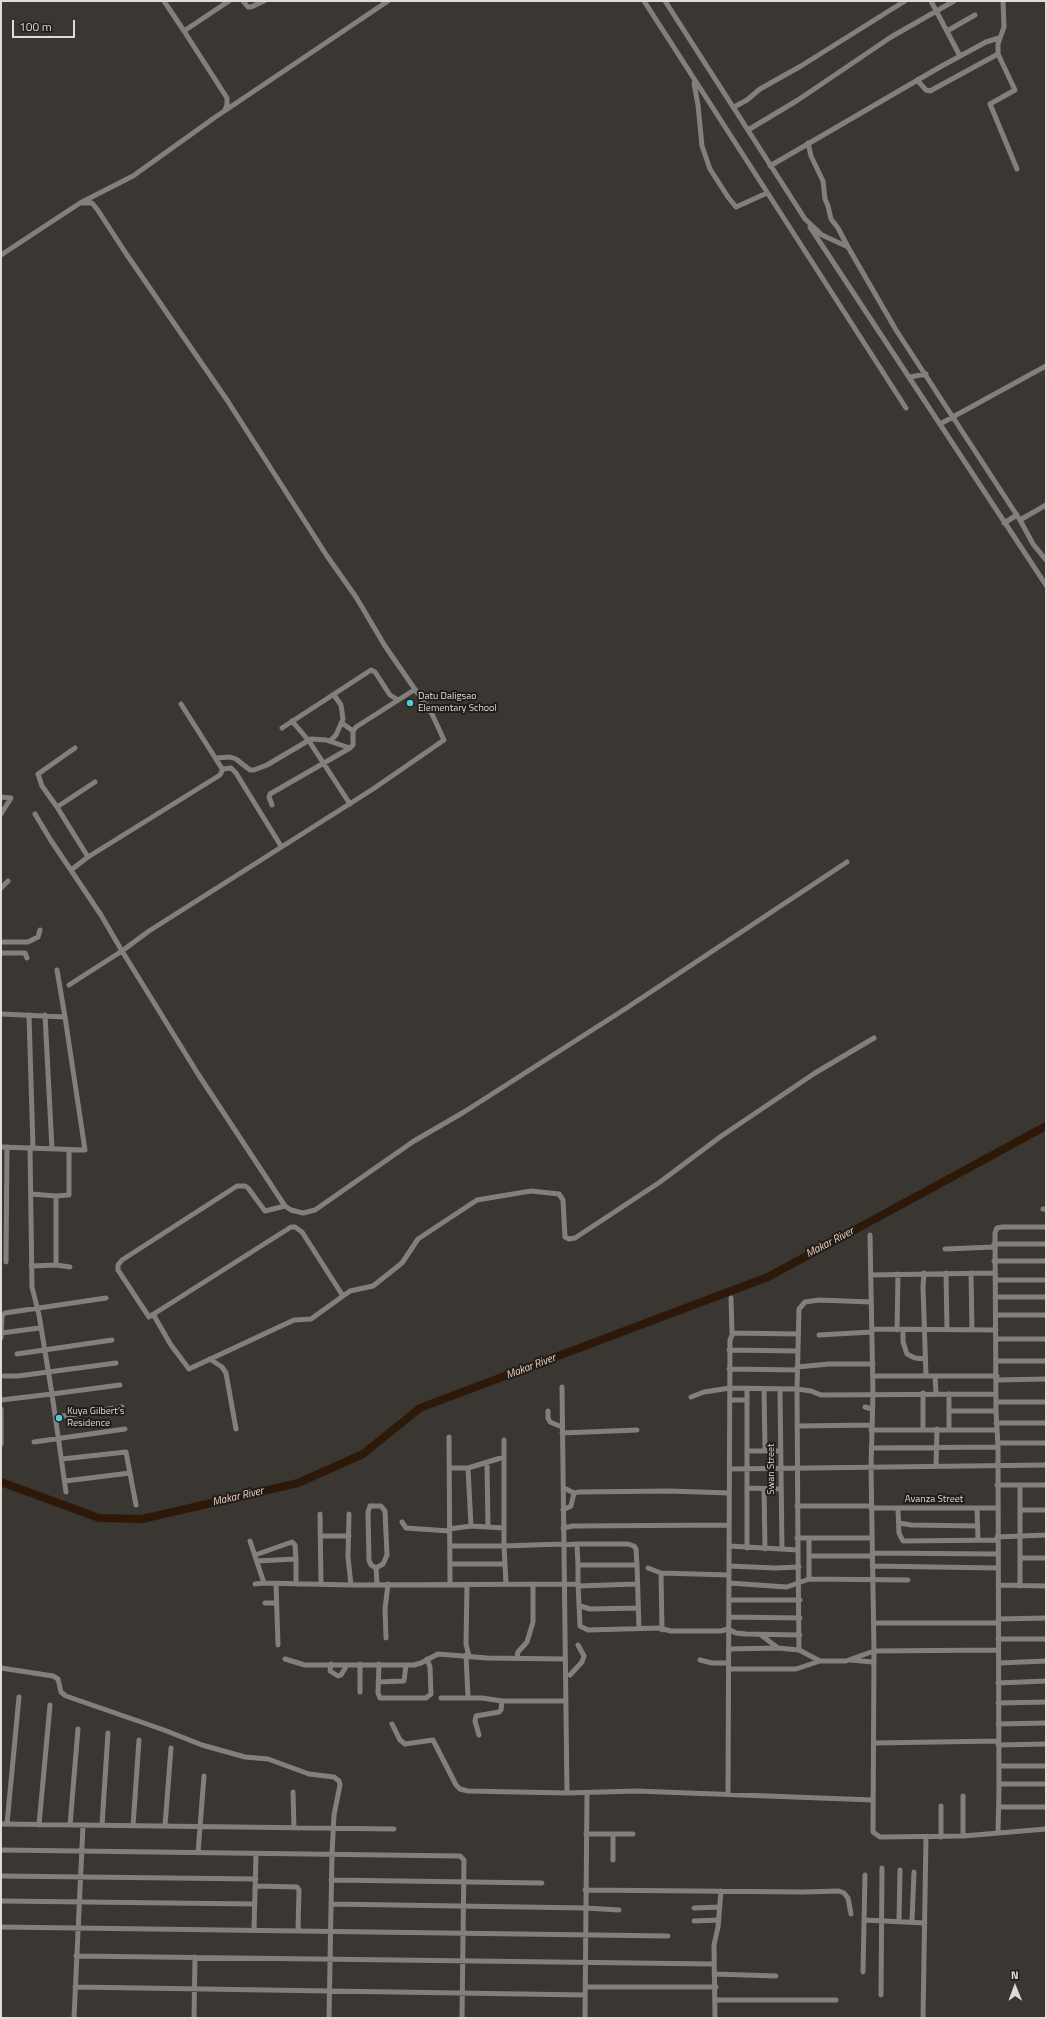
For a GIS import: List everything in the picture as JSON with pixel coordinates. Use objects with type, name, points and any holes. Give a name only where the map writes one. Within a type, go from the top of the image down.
[{"type":"street","points":[[164,1],[226,98],[227,105],[225,111]]},
{"type":"street","points":[[184,31],[229,1]]},
{"type":"street","points":[[243,1],[248,7],[264,1]]},
{"type":"street","points":[[1,255],[80,203],[133,176],[225,111],[388,1]]},
{"type":"street","points":[[644,1],[906,408]]},
{"type":"street","points":[[665,1],[734,107],[770,166],[1046,585]]},
{"type":"street","points":[[734,107],[747,100],[760,89],[802,66],[905,1]]},
{"type":"street","points":[[931,1],[960,56]]},
{"type":"street","points":[[748,130],[798,100],[891,37],[954,1]]},
{"type":"street","points":[[1003,1],[1004,27],[999,38],[998,54],[1015,90],[990,104],[1017,169]]},
{"type":"street","points":[[947,31],[974,15]]},
{"type":"street","points":[[770,166],[917,80],[986,42],[999,38]]},
{"type":"street","points":[[917,80],[926,90],[930,91],[998,54]]},
{"type":"street","points":[[693,78],[698,105],[702,146],[710,169],[733,205],[736,207],[767,193]]},
{"type":"street","points":[[808,143],[811,156],[823,181],[825,199],[830,210],[831,219],[838,228],[896,330],[1019,517],[1033,544],[1046,560]]},
{"type":"street","points":[[69,985],[281,846],[350,804],[444,740],[435,720],[414,690],[227,400],[97,209],[92,203],[80,203]]},
{"type":"street","points":[[805,218],[822,235],[848,247]]},
{"type":"street","points":[[940,424],[1046,366]]},
{"type":"street","points":[[910,377],[926,374]]},
{"type":"street","points":[[1004,523],[1046,505]]},
{"type":"street","points":[[282,728],[372,670],[390,695],[398,700]]},
{"type":"street","points":[[272,805],[269,797],[270,794],[350,748],[353,745],[353,731],[361,722],[414,690]]},
{"type":"street","points":[[330,741],[336,735],[342,723],[343,711],[334,695]]},
{"type":"street","points":[[181,704],[223,769]]},
{"type":"street","points":[[292,721],[309,741],[350,804]]},
{"type":"street","points":[[342,723],[353,731]]},
{"type":"street","points":[[216,758],[230,757],[236,759],[250,770],[254,770],[267,765],[309,741],[320,739],[350,748]]},
{"type":"street","points":[[75,748],[38,776],[42,786],[88,857]]},
{"type":"street","points":[[223,769],[231,768],[236,773],[281,846]]},
{"type":"street","points":[[71,870],[88,857],[220,775],[223,769]]},
{"type":"street","points":[[57,807],[95,782]]},
{"type":"street","points":[[1,797],[11,798],[1,814]]},
{"type":"street","points":[[35,814],[198,1074],[284,1206],[291,1210],[303,1213],[315,1210],[414,1141],[464,1112],[618,1014],[847,862]]},
{"type":"street","points":[[1,888],[8,881]]},
{"type":"street","points":[[1,942],[28,942],[38,938],[40,930]]},
{"type":"street","points":[[1,953],[25,954],[27,958]]},
{"type":"street","points":[[3,1147],[85,1150],[57,970]]},
{"type":"street","points":[[1,1014],[65,1017]]},
{"type":"street","points":[[30,1015],[32,1291],[37,1308],[49,1372],[66,1492]]},
{"type":"street","points":[[45,1015],[52,1149]]},
{"type":"street","points":[[153,1314],[171,1345],[189,1369],[216,1355],[294,1320],[311,1319],[355,1289],[373,1286],[402,1263],[418,1240],[477,1200],[531,1191],[559,1194],[564,1200],[565,1237],[569,1239],[575,1238],[660,1182],[720,1138],[815,1073],[874,1038]]},
{"type":"street","points":[[1,1142],[3,1147],[6,1262]]},
{"type":"street","points":[[31,1194],[56,1196],[69,1195],[69,1150]]},
{"type":"street","points":[[284,1206],[265,1211],[248,1188],[245,1186],[237,1186],[119,1263],[118,1270],[120,1275],[149,1316],[293,1227],[297,1227],[302,1232],[343,1296]]},
{"type":"street","points":[[56,1196],[56,1265]]},
{"type":"street","points":[[998,1833],[998,1445],[996,1422],[997,1339],[994,1246],[996,1230],[999,1227],[1046,1227]]},
{"type":"street","points":[[870,1236],[873,1364],[871,1507],[874,1623],[872,1829],[877,1836],[926,1837],[963,1836],[1046,1829]]},
{"type":"street","points":[[945,1249],[1046,1244]]},
{"type":"street","points":[[994,1261],[1046,1261]]},
{"type":"street","points":[[31,1266],[56,1265],[70,1268]]},
{"type":"street","points":[[924,1273],[926,1376]]},
{"type":"street","points":[[946,1273],[947,1330]]},
{"type":"street","points":[[971,1273],[972,1330]]},
{"type":"street","points":[[871,1275],[995,1273]]},
{"type":"street","points":[[898,1274],[900,1330],[903,1342],[907,1354],[915,1358],[925,1358]]},
{"type":"street","points":[[995,1280],[1046,1280]]},
{"type":"street","points":[[995,1298],[1046,1297]]},
{"type":"street","points":[[1,1338],[4,1314],[106,1298]]},
{"type":"street","points":[[728,1794],[730,1469],[729,1350],[732,1334],[731,1298]]},
{"type":"street","points":[[799,1650],[800,1581],[797,1538],[797,1334],[799,1309],[805,1302],[819,1300],[871,1302]]},
{"type":"street","points":[[996,1315],[1046,1315]]},
{"type":"street","points":[[1,1332],[40,1328]]},
{"type":"street","points":[[819,1335],[900,1330],[996,1330]]},
{"type":"street","points":[[732,1334],[797,1334]]},
{"type":"street","points":[[997,1339],[1046,1339]]},
{"type":"street","points":[[17,1354],[112,1340]]},
{"type":"street","points":[[729,1350],[798,1351]]},
{"type":"street","points":[[210,1359],[222,1367],[226,1373],[236,1429]]},
{"type":"street","points":[[997,1361],[1046,1361]]},
{"type":"street","points":[[1,1376],[49,1372],[116,1363]]},
{"type":"street","points":[[729,1369],[797,1369],[829,1364],[873,1364]]},
{"type":"street","points":[[873,1376],[1046,1379]]},
{"type":"street","points":[[935,1376],[936,1393]]},
{"type":"street","points":[[1,1400],[120,1385]]},
{"type":"street","points":[[562,1387],[566,1793]]},
{"type":"street","points":[[691,1397],[704,1392],[730,1388],[780,1390],[797,1389],[811,1391],[821,1395],[936,1393],[996,1394]]},
{"type":"street","points":[[747,1388],[747,1548]]},
{"type":"street","points":[[764,1389],[765,1450]]},
{"type":"street","name":"Swan Street","points":[[780,1390],[782,1549]]},
{"type":"street","points":[[923,1394],[923,1429]]},
{"type":"street","points":[[949,1394],[949,1429]]},
{"type":"street","points":[[730,1400],[747,1400]]},
{"type":"street","points":[[996,1402],[1046,1402]]},
{"type":"street","points":[[56,1416],[122,1407]]},
{"type":"street","points":[[865,1407],[872,1409]]},
{"type":"street","points":[[1,1409],[1,1444]]},
{"type":"street","points":[[548,1411],[548,1418],[550,1422],[562,1430],[637,1430]]},
{"type":"street","points":[[949,1411],[996,1411]]},
{"type":"street","points":[[996,1422],[1046,1423]]},
{"type":"street","points":[[797,1426],[997,1430]]},
{"type":"street","points":[[34,1442],[125,1429]]},
{"type":"street","points":[[936,1466],[937,1429]]},
{"type":"street","points":[[449,1437],[450,1583]]},
{"type":"street","points":[[504,1440],[504,1564],[506,1583]]},
{"type":"street","points":[[871,1448],[1046,1443]]},
{"type":"street","points":[[62,1459],[125,1451],[128,1457],[136,1505]]},
{"type":"street","points":[[748,1451],[781,1451]]},
{"type":"street","points":[[450,1468],[468,1468],[504,1456]]},
{"type":"street","points":[[487,1462],[488,1527]]},
{"type":"street","points":[[730,1469],[1046,1465]]},
{"type":"street","points":[[468,1468],[471,1526]]},
{"type":"street","points":[[65,1481],[130,1472]]},
{"type":"street","points":[[997,1485],[1046,1485]]},
{"type":"street","points":[[1020,1485],[1020,1586]]},
{"type":"street","points":[[564,1488],[574,1493],[590,1491],[729,1493]]},
{"type":"street","points":[[748,1488],[781,1489]]},
{"type":"street","points":[[764,1489],[765,1549]]},
{"type":"street","points":[[563,1510],[572,1505],[574,1493]]},
{"type":"street","points":[[370,1506],[381,1506],[385,1511],[386,1555],[383,1564],[376,1568],[371,1566],[369,1560],[368,1510],[370,1506]]},
{"type":"street","name":"Avanza Street","points":[[797,1506],[898,1509],[997,1508]]},
{"type":"street","points":[[898,1509],[900,1537],[903,1541],[1046,1536]]},
{"type":"street","points":[[977,1509],[978,1539]]},
{"type":"street","points":[[1021,1510],[1046,1510]]},
{"type":"street","points":[[320,1514],[321,1584]]},
{"type":"street","points":[[349,1514],[348,1557],[351,1585]]},
{"type":"street","points":[[402,1522],[406,1528],[449,1530],[471,1526],[504,1528]]},
{"type":"street","points":[[899,1523],[911,1525],[978,1526]]},
{"type":"street","points":[[563,1528],[573,1526],[729,1525]]},
{"type":"street","points":[[320,1536],[349,1536]]},
{"type":"street","points":[[797,1538],[872,1538]]},
{"type":"street","points":[[809,1538],[809,1579]]},
{"type":"street","points":[[250,1541],[264,1583]]},
{"type":"street","points":[[255,1555],[292,1542],[295,1545],[296,1584]]},
{"type":"street","points":[[450,1546],[563,1544],[632,1545],[636,1549],[638,1629]]},
{"type":"street","points":[[577,1544],[580,1606],[579,1620],[582,1628],[588,1630],[659,1628],[662,1630],[721,1631],[728,1629],[736,1633],[800,1635]]},
{"type":"street","points":[[729,1546],[798,1550]]},
{"type":"street","points":[[809,1556],[872,1554],[997,1554]]},
{"type":"street","points":[[1020,1558],[1046,1558]]},
{"type":"street","points":[[257,1561],[296,1559]]},
{"type":"street","points":[[450,1564],[504,1564]]},
{"type":"street","points":[[578,1565],[637,1565]]},
{"type":"street","points":[[729,1566],[775,1568],[799,1567]]},
{"type":"street","points":[[872,1566],[997,1568]]},
{"type":"street","points":[[376,1568],[376,1584]]},
{"type":"street","points":[[648,1568],[661,1573],[729,1575]]},
{"type":"street","points":[[661,1573],[662,1630]]},
{"type":"street","points":[[729,1583],[786,1586],[809,1579],[908,1580]]},
{"type":"street","points":[[255,1584],[637,1584]]},
{"type":"street","points":[[276,1584],[278,1645]]},
{"type":"street","points":[[386,1638],[385,1609],[388,1584]]},
{"type":"street","points":[[468,1584],[466,1644],[468,1656],[468,1698]]},
{"type":"street","points":[[517,1658],[518,1652],[527,1642],[533,1622],[533,1584]]},
{"type":"street","points":[[998,1584],[1046,1586]]},
{"type":"street","points":[[729,1600],[800,1600]]},
{"type":"street","points":[[264,1603],[276,1603]]},
{"type":"street","points":[[580,1606],[590,1609],[638,1608]]},
{"type":"street","points":[[729,1617],[800,1618]]},
{"type":"street","points":[[874,1623],[998,1621],[1046,1618]]},
{"type":"street","points":[[758,1634],[778,1648]]},
{"type":"street","points":[[998,1639],[1046,1639]]},
{"type":"street","points":[[570,1675],[582,1662],[584,1656],[578,1645]]},
{"type":"street","points":[[729,1649],[778,1648],[799,1650],[820,1662]]},
{"type":"street","points":[[850,1660],[874,1651],[998,1650]]},
{"type":"street","points":[[285,1658],[302,1665],[406,1665],[418,1664],[438,1654],[565,1659]]},
{"type":"street","points":[[379,1664],[378,1693],[380,1698],[428,1697],[431,1691],[430,1667],[427,1659]]},
{"type":"street","points":[[700,1660],[728,1666],[796,1669],[820,1662],[850,1660],[873,1662]]},
{"type":"street","points":[[999,1663],[1046,1661]]},
{"type":"street","points":[[331,1664],[330,1672],[338,1676],[341,1675],[347,1665]]},
{"type":"street","points":[[360,1664],[360,1692]]},
{"type":"street","points":[[378,1682],[404,1681],[406,1665]]},
{"type":"street","points":[[1,1668],[53,1676],[58,1679],[61,1692],[66,1696],[164,1730],[202,1745],[245,1756],[275,1761],[313,1774],[334,1777],[339,1780],[340,1785],[334,1809],[333,1828],[329,2018]]},
{"type":"street","points":[[998,1682],[1046,1681]]},
{"type":"street","points":[[20,1697],[4,1824],[394,1829]]},
{"type":"street","points":[[441,1698],[482,1698],[502,1701],[565,1701]]},
{"type":"street","points":[[479,1735],[475,1721],[476,1716],[499,1712],[501,1710],[502,1701]]},
{"type":"street","points":[[998,1703],[1046,1702]]},
{"type":"street","points":[[39,1825],[50,1705]]},
{"type":"street","points":[[998,1724],[1046,1723]]},
{"type":"street","points":[[392,1724],[400,1740],[406,1744],[433,1740],[454,1782],[460,1789],[566,1793],[636,1791],[873,1800]]},
{"type":"street","points":[[70,1825],[78,1729]]},
{"type":"street","points":[[102,1825],[108,1733]]},
{"type":"street","points":[[133,1826],[139,1740]]},
{"type":"street","points":[[874,1742],[1046,1744]]},
{"type":"street","points":[[165,1826],[171,1748]]},
{"type":"street","points":[[999,1766],[1046,1766]]},
{"type":"street","points":[[198,1853],[204,1776]]},
{"type":"street","points":[[999,1784],[1046,1784]]},
{"type":"street","points":[[294,1792],[294,1828]]},
{"type":"street","points":[[585,2018],[587,1793]]},
{"type":"street","points":[[963,1796],[963,1836]]},
{"type":"street","points":[[941,1806],[941,1837]]},
{"type":"street","points":[[999,1807],[1046,1807]]},
{"type":"street","points":[[74,2018],[78,1902],[83,1826]]},
{"type":"street","points":[[586,1834],[633,1834]]},
{"type":"street","points":[[613,1834],[613,1860]]},
{"type":"street","points":[[923,2018],[926,1837]]},
{"type":"street","points":[[1,1850],[458,1856],[464,1860],[462,2018]]},
{"type":"street","points":[[254,1930],[256,1854]]},
{"type":"street","points":[[881,1995],[882,1868]]},
{"type":"street","points":[[899,1921],[900,1870]]},
{"type":"street","points":[[912,1922],[914,1872]]},
{"type":"street","points":[[863,1972],[866,1875]]},
{"type":"street","points":[[1,1876],[256,1879]]},
{"type":"street","points":[[331,1880],[542,1883]]},
{"type":"street","points":[[256,1886],[297,1887],[299,1890],[298,1931]]},
{"type":"street","points":[[585,1890],[842,1891],[850,1901],[851,1914]]},
{"type":"street","points":[[715,2018],[716,1987],[714,1974],[714,1945],[719,1920],[721,1891]]},
{"type":"street","points":[[1,1901],[255,1904]]},
{"type":"street","points":[[331,1904],[585,1908],[619,1910]]},
{"type":"street","points":[[694,1908],[720,1907]]},
{"type":"street","points":[[694,1921],[719,1920]]},
{"type":"street","points":[[864,1920],[899,1921],[925,1924]]},
{"type":"street","points":[[1,1927],[668,1936]]},
{"type":"street","points":[[76,1956],[714,1964]]},
{"type":"street","points":[[194,2018],[195,1957]]},
{"type":"street","points":[[714,1974],[776,1976]]},
{"type":"street","points":[[586,1986],[716,1987]]},
{"type":"street","points":[[75,1987],[585,1995]]},
{"type":"street","points":[[715,2000],[836,2000]]},
{"type":"waterway","name":"Makar River","points":[[1,1482],[99,1518],[142,1519],[298,1483],[363,1454],[420,1408],[768,1277],[1046,1126]]},
{"type":"place","name":"Datu Daligsao Elementary School","points":[[410,703]]},
{"type":"place","name":"Kuya Gilbert’s Residence","points":[[59,1418]]}]
